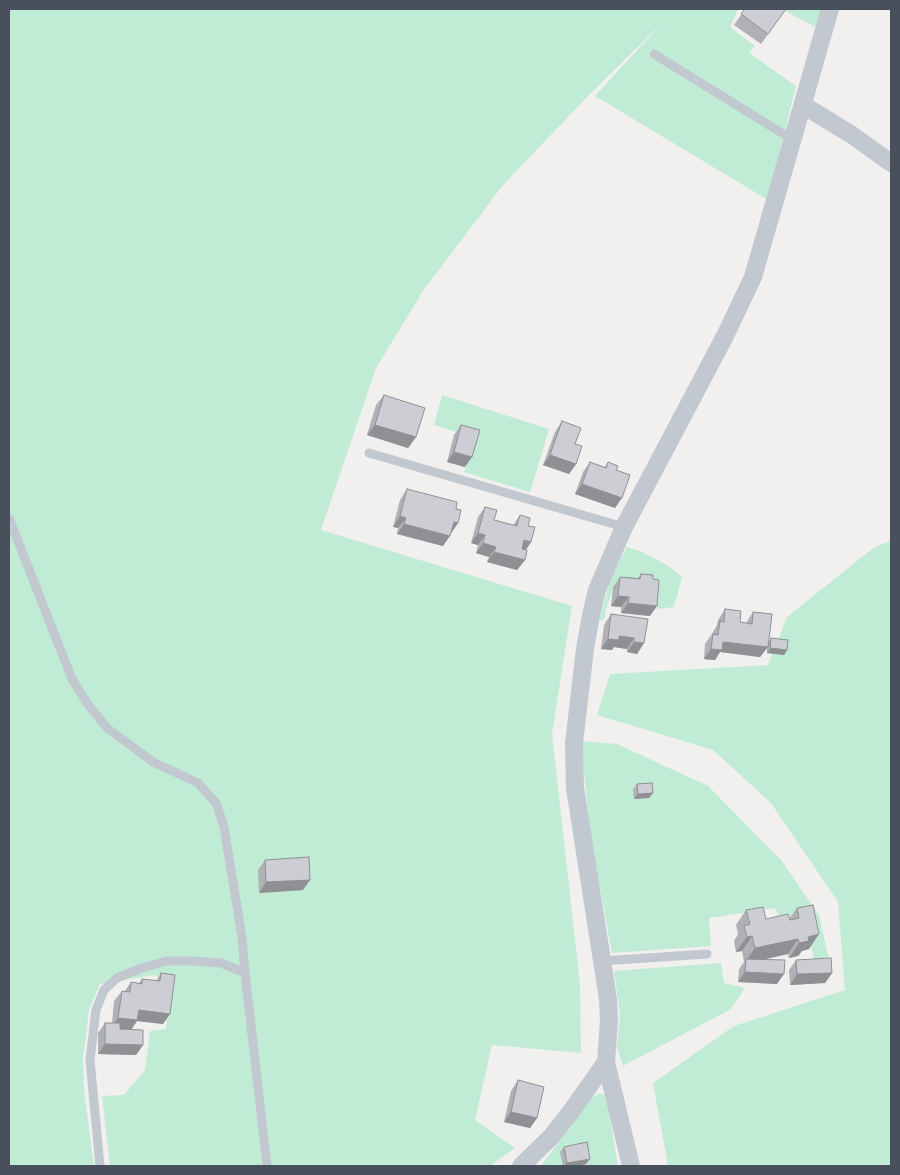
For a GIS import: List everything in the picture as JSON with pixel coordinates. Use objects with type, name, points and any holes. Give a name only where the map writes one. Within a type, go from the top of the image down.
[{"type":"street","points":[[631,1166],[606,1062],[609,1020],[608,999],[575,788],[574,743],[591,615],[597,590],[624,527],[721,344],[753,276],[830,9]]},
{"type":"street","points":[[803,105],[891,163]]},
{"type":"street","points":[[520,1166],[551,1137],[575,1107],[606,1062]]},
{"type":"lane","points":[[654,54],[793,140]]},
{"type":"lane","points":[[369,453],[624,527]]},
{"type":"lane","points":[[9,518],[72,679],[87,703],[107,728],[153,762],[198,783],[216,804],[224,826],[242,937],[267,1166]]},
{"type":"lane","points":[[602,961],[706,954]]},
{"type":"lane","points":[[100,1166],[90,1060],[96,1010],[104,990],[117,978],[166,961],[221,963],[245,973]]},
{"type":"green space","points":[[9,9],[738,9],[730,27],[755,46],[749,53],[796,86],[768,200],[595,96],[663,22],[590,94],[503,185],[423,291],[376,368],[321,530],[572,606],[552,734],[580,985],[581,1053],[492,1045],[475,1120],[515,1148],[490,1166],[110,1166],[102,1096],[124,1095],[145,1070],[150,1031],[166,1029],[170,984],[155,975],[100,984],[89,1010],[83,1060],[84,1090],[94,1166],[9,1166]]},
{"type":"green space","points":[[781,9],[823,9],[818,28]]},
{"type":"green space","points":[[442,395],[549,429],[530,492],[464,472],[475,438],[434,425]]},
{"type":"green space","points":[[891,540],[891,1166],[668,1166],[653,1083],[734,1026],[845,990],[838,902],[771,803],[713,750],[597,715],[610,674],[768,665],[787,617],[872,549]]},
{"type":"green space","points":[[627,547],[642,552],[667,565],[682,577],[674,607],[657,609],[657,595],[638,580],[615,583],[605,612],[605,618],[599,621],[611,577]]},
{"type":"green space","points":[[581,741],[617,744],[708,786],[781,860],[819,915],[830,964],[815,964],[804,915],[780,919],[775,908],[709,918],[711,946],[612,953],[590,835]]},
{"type":"green space","points":[[721,963],[724,983],[745,988],[731,1009],[623,1066],[617,1047],[620,1014],[614,971]]},
{"type":"green space","points":[[598,1094],[604,1094],[607,1098],[618,1166],[541,1166],[590,1099]]},
{"type":"building","points":[[745,9],[786,9],[768,34],[741,14]]},
{"type":"building","points":[[384,395],[425,408],[416,437],[375,425]]},
{"type":"building","points":[[562,421],[581,428],[575,444],[582,446],[576,464],[550,455]]},
{"type":"building","points":[[461,425],[480,430],[472,457],[454,452]]},
{"type":"building","points":[[590,462],[606,468],[608,462],[618,466],[616,470],[630,475],[622,498],[582,484]]},
{"type":"building","points":[[407,489],[457,502],[456,509],[461,510],[458,523],[454,522],[450,536],[404,524],[406,518],[400,516]]},
{"type":"building","points":[[485,507],[497,510],[494,520],[517,526],[520,515],[530,518],[528,526],[535,527],[531,542],[524,540],[522,549],[527,550],[525,560],[494,552],[496,547],[483,543],[485,535],[478,533]]},
{"type":"building","points":[[641,574],[653,575],[653,579],[659,580],[657,606],[628,603],[629,597],[618,596],[620,577],[640,579]]},
{"type":"building","points":[[725,609],[741,611],[740,622],[752,624],[753,612],[772,614],[768,647],[723,642],[722,650],[711,649],[713,634],[718,635],[720,621],[724,622]]},
{"type":"building","points":[[611,614],[648,619],[644,643],[634,642],[634,638],[619,636],[619,640],[608,639]]},
{"type":"building","points":[[771,638],[788,640],[787,650],[770,648]]},
{"type":"building","points":[[652,783],[653,793],[638,794],[637,784]]},
{"type":"building","points":[[309,857],[310,880],[266,882],[265,860]]},
{"type":"building","points":[[813,905],[819,934],[808,937],[809,941],[799,943],[798,939],[755,948],[752,936],[747,937],[744,926],[750,924],[746,910],[763,907],[766,919],[788,914],[790,920],[799,918],[797,908]]},
{"type":"building","points":[[831,958],[832,973],[797,974],[796,960]]},
{"type":"building","points":[[746,959],[785,960],[784,974],[745,972]]},
{"type":"building","points":[[161,973],[175,975],[170,1014],[139,1010],[137,1020],[118,1018],[122,991],[130,992],[131,982],[142,984],[142,979],[160,981]]},
{"type":"building","points":[[105,1023],[120,1023],[120,1029],[143,1030],[143,1045],[105,1044]]},
{"type":"building","points":[[518,1080],[544,1087],[537,1118],[511,1112]]},
{"type":"building","points":[[587,1142],[590,1159],[567,1163],[564,1147]]}]
